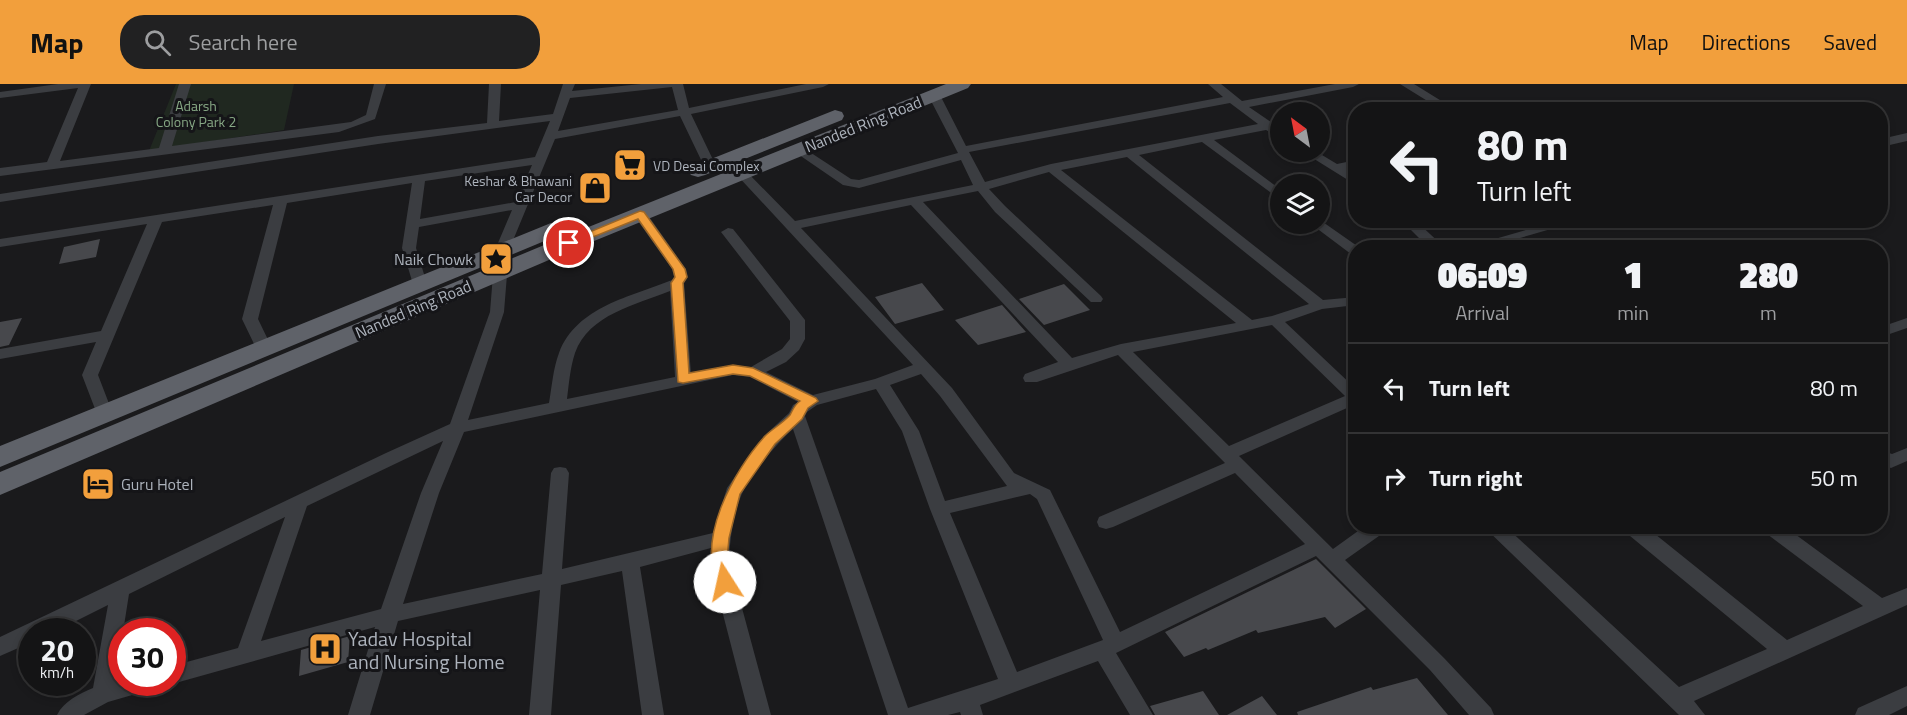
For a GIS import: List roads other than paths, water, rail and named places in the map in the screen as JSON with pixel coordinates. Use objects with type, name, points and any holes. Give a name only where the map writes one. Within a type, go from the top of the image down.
[{"type":"highway","name":"Nanded Ring Road","points":[[0,484],[501,261],[640,214],[798,150],[925,90],[962,84]]},
{"type":"highway","points":[[0,457],[420,284],[501,261],[710,166],[925,90]]},
{"type":"street","points":[[0,95],[84,84],[52,164]]},
{"type":"street","points":[[165,149],[185,84]]},
{"type":"street","points":[[0,172],[355,124],[371,117],[380,84]]},
{"type":"street","points":[[493,125],[495,84]]},
{"type":"street","points":[[359,715],[389,615],[430,494],[488,343],[497,312],[501,261],[520,205],[568,89],[675,84],[684,112],[710,166]]},
{"type":"street","points":[[549,136],[824,84]]},
{"type":"street","points":[[1214,84],[1268,126]]},
{"type":"street","points":[[798,150],[847,182],[859,184],[963,153],[1236,102],[1353,84]]},
{"type":"street","points":[[1406,84],[1437,102]]},
{"type":"street","points":[[925,90],[981,187],[1000,210],[1096,299]]},
{"type":"street","points":[[0,198],[378,140],[558,117]]},
{"type":"street","points":[[792,226],[981,187],[1051,168],[1268,126]]},
{"type":"street","points":[[1888,141],[1907,137]]},
{"type":"street","points":[[1204,138],[1270,188]]},
{"type":"street","points":[[1129,153],[1320,305]]},
{"type":"street","points":[[0,243],[538,160]]},
{"type":"street","points":[[1325,162],[1348,176]]},
{"type":"street","points":[[1335,168],[1348,166]]},
{"type":"street","points":[[1051,168],[1249,325]]},
{"type":"street","points":[[741,173],[946,392],[1008,478],[1018,486],[1031,487],[1044,495],[1109,647],[1142,715]]},
{"type":"street","points":[[419,180],[409,248],[420,284]]},
{"type":"street","points":[[914,200],[1069,364]]},
{"type":"street","points":[[264,348],[250,320],[281,201]]},
{"type":"street","points":[[412,224],[520,205]]},
{"type":"street","points":[[557,407],[568,349],[576,334],[586,323],[677,283],[681,277],[679,269],[640,214]]},
{"type":"street","points":[[105,414],[90,375],[156,220]]},
{"type":"street","points":[[1416,228],[1429,240]]},
{"type":"street","points":[[728,232],[797,320],[801,332],[798,344],[783,356],[753,372]]},
{"type":"street","points":[[1330,233],[1348,245]]},
{"type":"street","points":[[677,283],[683,379]]},
{"type":"street","points":[[1031,378],[1120,349],[1275,320],[1320,305],[1348,302]]},
{"type":"street","points":[[1275,320],[1348,390]]},
{"type":"street","points":[[1888,330],[1907,323]]},
{"type":"street","points":[[0,354],[107,335]]},
{"type":"street","points":[[1120,349],[1326,552],[1437,664],[1483,715]]},
{"type":"street","points":[[760,715],[719,560],[721,538],[733,493],[770,440],[811,401],[880,383],[924,367]]},
{"type":"street","points":[[61,618],[457,428],[733,370],[753,372],[811,401]]},
{"type":"street","points":[[880,383],[910,431],[939,509],[1011,684]]},
{"type":"street","points":[[1106,522],[1348,402]]},
{"type":"street","points":[[797,416],[899,715]]},
{"type":"street","points":[[1888,460],[1891,462],[1907,454]]},
{"type":"street","points":[[540,715],[560,473]]},
{"type":"street","points":[[939,509],[1031,487]]},
{"type":"street","points":[[246,656],[299,503]]},
{"type":"street","points":[[915,715],[970,708],[1011,684],[1109,647],[1363,534]]},
{"type":"street","points":[[1501,534],[1694,715]]},
{"type":"street","points":[[1641,534],[1784,651]]},
{"type":"street","points":[[1781,534],[1881,608]]},
{"type":"street","points":[[186,671],[389,615],[630,562],[721,538]]},
{"type":"street","points":[[630,562],[653,715]]},
{"type":"street","points":[[103,693],[120,590]]},
{"type":"street","points":[[1676,699],[1907,596]]},
{"type":"street","points":[[0,647],[18,639]]},
{"type":"street","points":[[68,715],[82,704],[108,692]]},
{"type":"street","points":[[1866,715],[1907,696]]},
{"type":"lane","points":[[1502,240],[1544,228]]},
{"type":"place","name":"VD Desai Complex","points":[[630,165]]},
{"type":"place","name":"Keshar & Bhawani Car Decor","points":[[595,188]]},
{"type":"place","name":"Naik Chowk","points":[[496,259]]},
{"type":"place","name":"Guru Hotel","points":[[98,484]]},
{"type":"place","name":"Yadav Hospital and Nursing Home","points":[[325,649]]},
{"type":"park label","name":"Adarsh Colony Park 2","points":[[196,114]]}]
